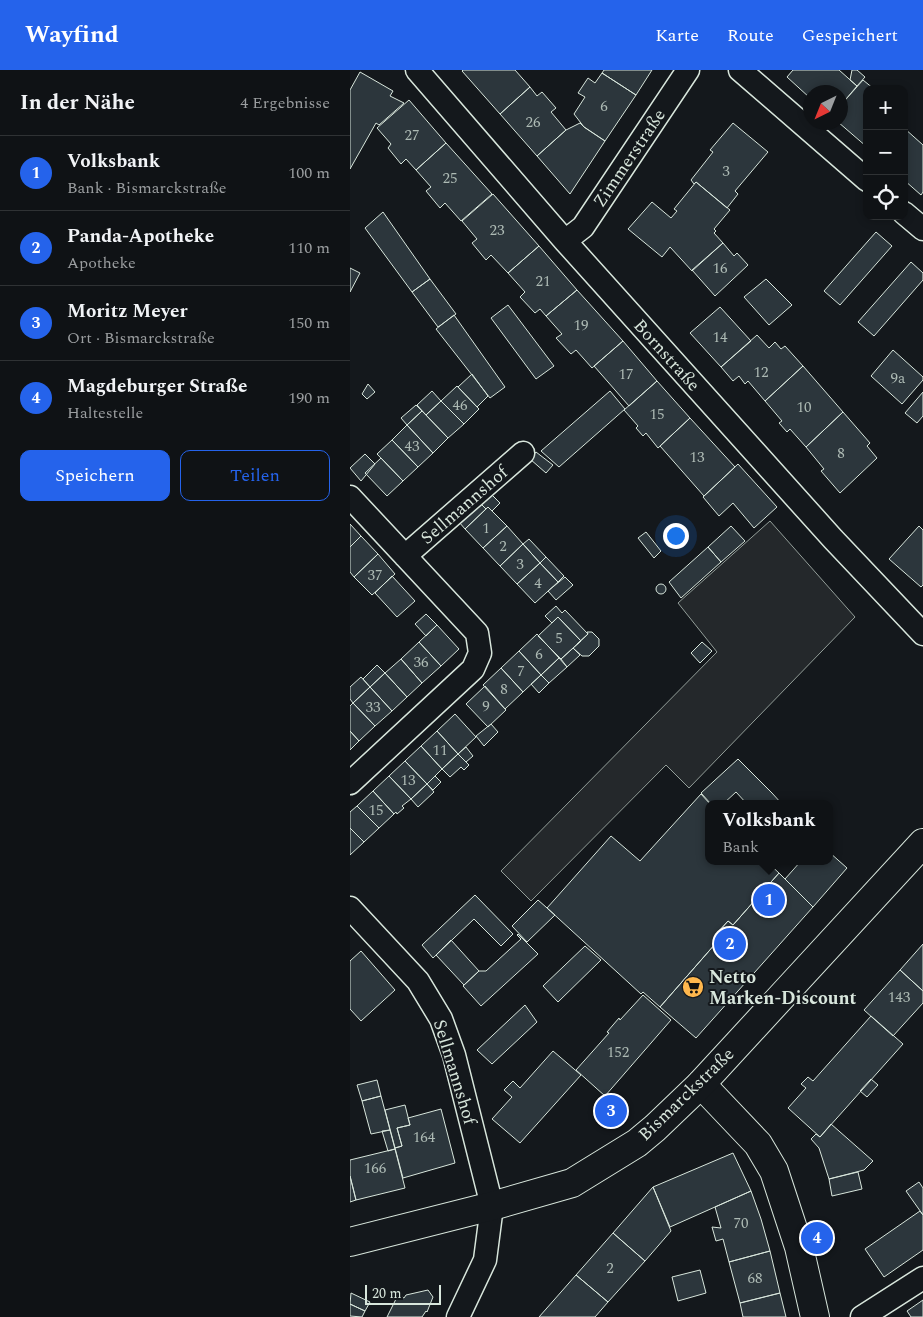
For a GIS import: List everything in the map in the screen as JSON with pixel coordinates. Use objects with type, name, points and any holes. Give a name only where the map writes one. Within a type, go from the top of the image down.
[{"type":"main road","name":"Bismarckstraße","points":[[350,1242],[492,1206],[572,1183],[637,1143],[701,1084],[923,843]]},
{"type":"main road","points":[[701,1084],[758,1144],[774,1171],[799,1247],[815,1317]]},
{"type":"street","name":"Bornstraße","points":[[417,70],[565,241],[833,540],[923,634]]},
{"type":"street","name":"Zimmerstraße","points":[[565,241],[583,227],[688,70]]},
{"type":"street","points":[[740,70],[863,177]]},
{"type":"street","points":[[908,216],[923,229]]},
{"type":"street","name":"Sellmannshof","points":[[405,556],[523,453]]},
{"type":"street","name":"Sellmannshof","points":[[350,497],[477,633],[480,653],[473,669],[350,783]]},
{"type":"street","name":"Sellmannshof","points":[[350,908],[418,981],[441,1019],[454,1055],[492,1206]]},
{"type":"street","points":[[458,1317],[485,1260],[492,1206]]},
{"type":"street","points":[[862,1317],[923,1278]]},
{"type":"shaded area","points":[[770,521],[855,617],[689,788],[666,765],[531,901],[501,871],[717,652],[678,603]]},
{"type":"building","points":[[463,70],[515,70],[530,87],[500,114]]},
{"type":"building","points":[[604,70],[652,70],[636,95],[602,73]]},
{"type":"building","points":[[793,70],[839,70],[857,86],[848,97],[848,85],[803,85],[803,92],[787,77]]},
{"type":"building","points":[[852,70],[857,70],[865,77],[857,86],[850,80]]},
{"type":"building","points":[[360,72],[393,91],[390,96],[404,103],[379,125],[376,123],[350,169],[350,90]]},
{"type":"building","points":[[602,73],[636,95],[605,141],[584,127],[574,114],[585,97],[578,93],[588,78],[595,83]]},
{"type":"building","points":[[863,80],[869,85],[863,85],[863,144],[847,130],[848,97]]},
{"type":"building","points":[[530,87],[537,96],[542,92],[556,108],[551,112],[566,130],[537,156],[500,114]]},
{"type":"building","points":[[409,100],[446,143],[416,170],[406,159],[401,164],[388,148],[391,144],[377,128]]},
{"type":"building","points":[[580,123],[605,141],[570,194],[537,156],[566,130]]},
{"type":"building","points":[[733,123],[768,152],[735,191],[738,194],[727,208],[691,180],[713,152],[710,150]]},
{"type":"building","points":[[908,132],[923,145],[923,192],[921,195],[908,184]]},
{"type":"building","points":[[446,143],[492,194],[461,221],[445,203],[440,208],[426,191],[431,187],[416,170]]},
{"type":"building","points":[[696,182],[730,210],[714,229],[716,231],[714,233],[723,243],[692,271],[670,247],[662,257],[628,229],[652,202],[671,218],[677,211],[674,209]]},
{"type":"building","points":[[493,194],[539,246],[508,273],[491,255],[486,260],[472,243],[477,239],[462,221]]},
{"type":"building","points":[[383,212],[430,279],[412,292],[365,228]]},
{"type":"building","points":[[876,232],[892,246],[840,305],[824,291]]},
{"type":"building","points":[[723,243],[734,256],[737,253],[748,265],[715,296],[692,270]]},
{"type":"building","points":[[539,246],[577,290],[546,316],[540,309],[535,313],[520,297],[525,292],[508,273]]},
{"type":"building","points":[[911,262],[923,273],[923,280],[874,336],[858,322]]},
{"type":"building","points":[[350,268],[360,273],[350,292]]},
{"type":"building","points":[[430,279],[456,314],[438,327],[412,292]]},
{"type":"building","points":[[766,279],[792,305],[769,325],[744,297]]},
{"type":"building","points":[[577,290],[623,341],[592,368],[576,350],[571,354],[556,338],[562,334],[546,316]]},
{"type":"building","points":[[508,305],[554,366],[536,379],[491,318]]},
{"type":"building","points":[[720,307],[751,341],[721,367],[690,333]]},
{"type":"building","points":[[454,315],[505,387],[490,398],[436,329]]},
{"type":"building","points":[[757,335],[769,348],[775,342],[781,349],[785,346],[803,366],[765,401],[748,381],[745,384],[739,376],[733,381],[721,367]]},
{"type":"building","points":[[623,341],[657,381],[629,406],[594,366]]},
{"type":"building","points":[[893,350],[923,377],[923,380],[902,404],[871,376]]},
{"type":"building","points":[[803,366],[843,412],[806,447],[790,429],[787,432],[779,423],[782,421],[765,401]]},
{"type":"building","points":[[472,374],[488,396],[477,407],[458,387]]},
{"type":"building","points":[[657,381],[690,418],[658,448],[646,433],[643,436],[636,428],[638,426],[624,410]]},
{"type":"building","points":[[368,384],[375,392],[367,399],[362,394]]},
{"type":"building","points":[[457,386],[479,409],[464,424],[441,401]]},
{"type":"building","points":[[432,391],[441,401],[426,415],[417,405]]},
{"type":"building","points":[[610,391],[625,409],[559,467],[541,451]]},
{"type":"building","points":[[923,392],[923,416],[917,423],[905,413]]},
{"type":"building","points":[[441,401],[464,424],[448,438],[426,415]]},
{"type":"building","points":[[416,405],[422,411],[407,425],[401,418]]},
{"type":"building","points":[[422,411],[448,438],[433,453],[407,425]]},
{"type":"building","points":[[843,412],[870,443],[867,446],[877,458],[840,493],[821,471],[824,469],[806,447]]},
{"type":"building","points":[[690,418],[735,467],[704,496],[660,446]]},
{"type":"building","points":[[407,425],[433,453],[418,467],[392,440]]},
{"type":"building","points":[[392,440],[418,467],[403,481],[377,454]]},
{"type":"building","points":[[536,452],[553,465],[546,473],[530,459]]},
{"type":"building","points":[[365,454],[375,464],[361,481],[350,468]]},
{"type":"building","points":[[381,458],[403,481],[387,496],[365,473]]},
{"type":"building","points":[[738,464],[777,507],[754,528],[733,503],[719,516],[703,497]]},
{"type":"building","points":[[490,493],[500,503],[492,511],[488,507],[486,509],[480,503]]},
{"type":"building","points":[[480,503],[486,509],[465,529],[459,522]]},
{"type":"building","points":[[488,507],[507,526],[483,548],[465,529]]},
{"type":"building","points":[[350,524],[361,536],[350,547]]},
{"type":"building","points":[[507,526],[523,544],[500,566],[483,548]]},
{"type":"building","points":[[731,526],[745,541],[721,562],[708,547]]},
{"type":"building","points":[[919,526],[923,530],[923,585],[921,587],[889,559]]},
{"type":"building","points":[[646,532],[661,551],[654,558],[638,538]]},
{"type":"building","points":[[361,536],[378,554],[354,577],[350,572],[350,547]]},
{"type":"building","points":[[529,539],[546,557],[540,563],[523,544]]},
{"type":"building","points":[[523,544],[540,563],[517,584],[500,566]]},
{"type":"building","points":[[708,547],[721,562],[681,598],[669,582]]},
{"type":"building","points":[[378,554],[395,574],[372,595],[354,577]]},
{"type":"building","points":[[546,557],[564,576],[558,582],[540,563]]},
{"type":"building","points":[[540,563],[558,582],[535,603],[517,584]]},
{"type":"building","points":[[392,576],[415,601],[397,617],[375,593]]},
{"type":"building","points":[[565,577],[573,585],[556,600],[548,591]]},
{"type":"building","points":[[659,584],[663,584],[666,589],[665,593],[659,594],[656,591],[656,587]]},
{"type":"building","points":[[556,606],[562,613],[565,610],[588,634],[581,641],[558,617],[552,623],[545,616]]},
{"type":"building","points":[[426,614],[437,625],[426,636],[415,624]]},
{"type":"building","points":[[558,617],[581,641],[561,659],[538,636]]},
{"type":"building","points":[[437,625],[459,649],[441,666],[419,642]]},
{"type":"building","points":[[587,632],[592,632],[599,639],[599,646],[589,656],[582,656],[573,648],[588,634]]},
{"type":"building","points":[[537,634],[559,658],[541,675],[519,651]]},
{"type":"building","points":[[419,642],[441,666],[422,683],[401,659]]},
{"type":"building","points":[[702,642],[712,651],[700,663],[691,653]]},
{"type":"building","points":[[573,648],[580,655],[567,667],[561,659]]},
{"type":"building","points":[[519,651],[541,675],[523,692],[501,668]]},
{"type":"building","points":[[559,658],[567,667],[549,683],[541,675]]},
{"type":"building","points":[[401,659],[422,683],[407,697],[385,673]]},
{"type":"building","points":[[377,665],[385,673],[370,687],[363,679]]},
{"type":"building","points":[[501,668],[523,692],[505,709],[483,685]]},
{"type":"building","points":[[385,673],[407,697],[392,711],[370,687]]},
{"type":"building","points":[[541,675],[549,683],[539,693],[531,684]]},
{"type":"building","points":[[361,677],[370,687],[353,703],[350,699],[350,687]]},
{"type":"building","points":[[485,686],[506,710],[488,727],[466,704]]},
{"type":"building","points":[[370,687],[392,711],[375,726],[353,703]]},
{"type":"building","points":[[353,703],[375,726],[359,741],[350,731],[350,706]]},
{"type":"building","points":[[455,714],[476,737],[458,754],[437,731]]},
{"type":"building","points":[[491,724],[498,732],[484,746],[476,736]]},
{"type":"building","points":[[350,731],[359,741],[350,750]]},
{"type":"building","points":[[437,731],[458,754],[442,769],[421,746]]},
{"type":"building","points":[[421,746],[442,769],[427,784],[405,761]]},
{"type":"building","points":[[466,747],[473,756],[466,762],[458,754]]},
{"type":"building","points":[[458,754],[469,765],[464,770],[461,767],[450,777],[442,769]]},
{"type":"building","points":[[738,759],[778,800],[743,800],[736,792],[727,800],[707,800],[701,793]]},
{"type":"building","points":[[405,761],[427,784],[411,799],[389,776]]},
{"type":"building","points":[[389,776],[411,799],[402,806],[404,808],[397,814],[396,812],[394,814],[373,791]]},
{"type":"building","points":[[435,776],[441,782],[433,790],[427,784]]},
{"type":"building","points":[[427,784],[434,792],[418,807],[411,799]]},
{"type":"building","points":[[373,791],[394,814],[379,828],[357,806]]},
{"type":"building","points":[[701,794],[706,800],[705,865],[770,865],[779,873],[733,925],[728,921],[719,931],[723,935],[660,1007],[643,992],[641,994],[547,908],[611,836],[640,861]]},
{"type":"building","points":[[357,806],[379,828],[364,842],[350,828],[350,812]]},
{"type":"building","points":[[350,828],[364,842],[350,855]]},
{"type":"building","points":[[833,856],[847,868],[813,907],[785,879],[797,865],[833,865]]},
{"type":"building","points":[[779,873],[813,907],[696,1038],[660,1007],[723,935],[719,931],[728,921],[733,925]]},
{"type":"building","points":[[475,895],[513,934],[501,946],[474,919],[433,958],[422,945]]},
{"type":"building","points":[[538,900],[555,915],[527,942],[512,926]]},
{"type":"building","points":[[518,934],[538,954],[481,1006],[463,986],[479,971],[486,971],[521,939]]},
{"type":"building","points":[[451,940],[479,971],[464,985],[436,955]]},
{"type":"building","points":[[923,944],[923,991],[900,970]]},
{"type":"building","points":[[585,946],[601,960],[558,1002],[543,986]]},
{"type":"building","points":[[361,951],[395,990],[361,1021],[350,1009],[350,961]]},
{"type":"building","points":[[900,970],[923,991],[923,1003],[893,1036],[864,1010]]},
{"type":"building","points":[[643,995],[671,1020],[605,1096],[576,1070],[609,1033],[607,1032],[619,1018],[620,1020]]},
{"type":"building","points":[[525,1005],[537,1022],[492,1064],[477,1050]]},
{"type":"building","points":[[871,1016],[903,1044],[820,1137],[788,1108],[806,1088],[801,1084],[808,1077],[813,1081]]},
{"type":"building","points":[[553,1051],[581,1075],[520,1143],[492,1119],[512,1097],[504,1090],[513,1081],[520,1088]]},
{"type":"building","points":[[871,1079],[878,1085],[867,1097],[860,1091]]},
{"type":"building","points":[[377,1080],[381,1096],[362,1101],[357,1085]]},
{"type":"building","points":[[381,1096],[390,1130],[371,1134],[362,1101]]},
{"type":"building","points":[[405,1105],[410,1125],[397,1128],[402,1146],[395,1148],[385,1110]]},
{"type":"building","points":[[441,1109],[455,1163],[403,1178],[395,1148],[402,1146],[397,1128],[410,1125],[408,1118]]},
{"type":"building","points":[[831,1124],[873,1161],[864,1170],[829,1179],[819,1148],[811,1139],[816,1134],[820,1137]]},
{"type":"building","points":[[390,1130],[395,1149],[388,1151],[382,1131]]},
{"type":"building","points":[[395,1149],[405,1188],[356,1200],[350,1176],[350,1160]]},
{"type":"building","points":[[733,1153],[751,1191],[670,1227],[653,1187]]},
{"type":"building","points":[[858,1172],[862,1189],[832,1196],[829,1179]]},
{"type":"building","points":[[350,1176],[356,1200],[350,1202]]},
{"type":"building","points":[[919,1182],[923,1188],[923,1215],[906,1191]]},
{"type":"building","points":[[653,1187],[671,1231],[645,1261],[613,1233]]},
{"type":"building","points":[[751,1191],[770,1251],[729,1262],[723,1239],[716,1241],[712,1227],[721,1228],[715,1207]]},
{"type":"building","points":[[920,1211],[923,1215],[923,1250],[884,1277],[865,1249]]},
{"type":"building","points":[[613,1233],[645,1261],[608,1302],[576,1275]]},
{"type":"building","points":[[770,1251],[780,1293],[740,1303],[729,1262]]},
{"type":"building","points":[[700,1270],[706,1293],[678,1301],[672,1277]]},
{"type":"building","points":[[576,1275],[608,1302],[595,1317],[539,1317]]},
{"type":"building","points":[[428,1290],[433,1297],[427,1312],[422,1317],[387,1317],[398,1295],[404,1298],[406,1295]]},
{"type":"building","points":[[351,1293],[370,1302],[365,1311],[350,1304]]},
{"type":"building","points":[[780,1293],[786,1317],[743,1317],[740,1303]]},
{"type":"building","points":[[923,1300],[923,1317],[911,1317],[907,1311]]},
{"type":"building","points":[[350,1304],[365,1311],[362,1317],[350,1316]]},
{"type":"place","name":"Volksbank","points":[[769,900]]},
{"type":"place","name":"Panda-Apotheke","points":[[730,944]]},
{"type":"place","name":"Netto Marken-Discount","points":[[693,987]]},
{"type":"place","name":"Moritz Meyer","points":[[611,1111]]},
{"type":"place","name":"Magdeburger Straße","points":[[817,1238]]}]
